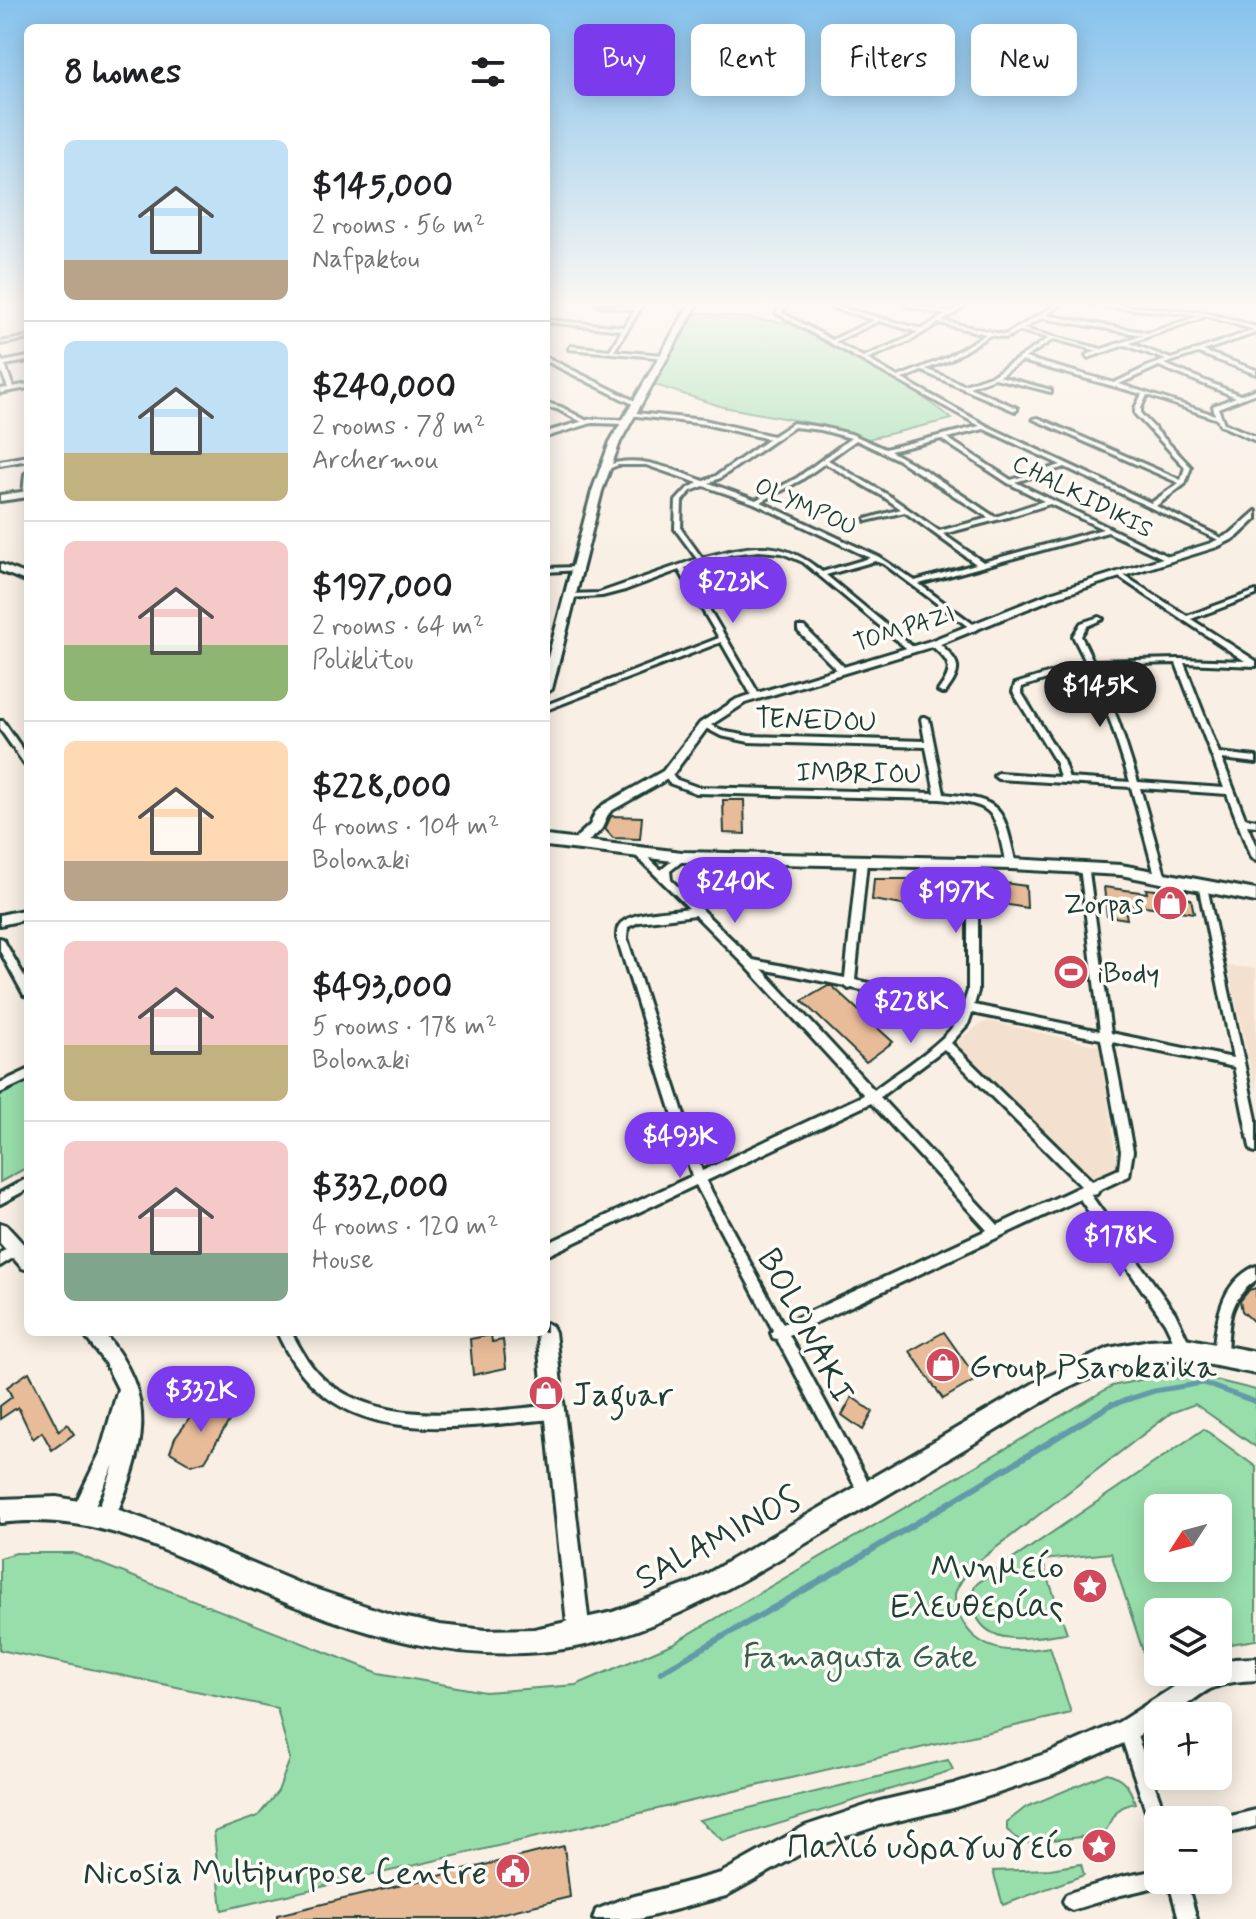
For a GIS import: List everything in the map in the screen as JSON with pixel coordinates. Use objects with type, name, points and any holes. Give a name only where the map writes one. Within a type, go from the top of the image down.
[{"type":"main road","points":[[550,673],[609,460],[640,395]]},
{"type":"main road","points":[[0,567],[24,577]]},
{"type":"main road","points":[[550,841],[682,857],[1085,867],[1160,875],[1256,896]]},
{"type":"main road","points":[[550,852],[574,844]]},
{"type":"main road","name":"SALAMINOS","points":[[0,1511],[42,1507],[94,1513],[138,1525],[333,1611],[401,1632],[438,1639],[501,1641],[579,1634],[647,1615],[702,1591],[1042,1391],[1109,1359],[1149,1351],[1185,1349],[1256,1363]]},
{"type":"street","points":[[618,395],[635,403]]},
{"type":"street","points":[[929,395],[985,427],[1225,541]]},
{"type":"street","points":[[982,395],[1015,409]]},
{"type":"street","points":[[1144,395],[1138,414],[1188,467],[1183,483],[1151,506]]},
{"type":"street","points":[[1150,395],[1217,417]]},
{"type":"street","points":[[1243,395],[1216,405],[1217,417],[1222,424],[1256,439]]},
{"type":"street","points":[[550,406],[586,422]]},
{"type":"street","points":[[550,434],[586,422],[627,417],[713,423],[773,438]]},
{"type":"street","points":[[1036,419],[1183,483]]},
{"type":"street","points":[[702,562],[683,538],[676,519],[684,495],[718,477],[785,429],[796,425],[854,439],[911,462],[994,519]]},
{"type":"street","points":[[885,450],[985,427]]},
{"type":"street","points":[[1248,435],[1256,432]]},
{"type":"street","name":"CHALKIDIKIS","points":[[942,437],[1010,482],[1169,559]]},
{"type":"street","points":[[756,502],[825,461],[854,439]]},
{"type":"street","points":[[0,463],[24,459]]},
{"type":"street","points":[[609,460],[638,462]]},
{"type":"street","name":"OLYMPOU","points":[[609,460],[658,465],[756,502],[877,558],[916,583],[974,629]]},
{"type":"street","points":[[825,461],[906,510],[982,565]]},
{"type":"street","points":[[1010,482],[1064,466]]},
{"type":"street","points":[[0,498],[24,494]]},
{"type":"street","points":[[939,533],[1048,502]]},
{"type":"street","points":[[868,520],[906,510]]},
{"type":"street","name":"TOMPAZI","points":[[574,844],[596,827],[599,816],[607,808],[667,774],[704,725],[725,709],[756,696],[934,643],[1056,594],[1225,541],[1256,514]]},
{"type":"street","points":[[916,583],[1108,530]]},
{"type":"street","points":[[569,596],[603,594],[743,550],[774,548],[790,552],[821,574],[911,650]]},
{"type":"street","points":[[821,574],[877,558]]},
{"type":"street","points":[[550,570],[577,569]]},
{"type":"street","points":[[682,569],[756,696]]},
{"type":"street","points":[[1118,574],[1256,664]]},
{"type":"street","points":[[1188,618],[1256,593]]},
{"type":"street","points":[[1099,619],[1084,625],[1077,636],[1110,708],[1135,783],[1160,875]]},
{"type":"street","points":[[801,629],[842,670]]},
{"type":"street","points":[[550,706],[723,639]]},
{"type":"street","points":[[934,643],[948,656],[955,669],[954,677],[942,691]]},
{"type":"street","points":[[1065,779],[1059,761],[1017,692],[1018,686],[1091,663],[1179,661],[1256,664]]},
{"type":"street","points":[[1179,661],[1256,858]]},
{"type":"street","points":[[925,719],[940,796]]},
{"type":"street","points":[[0,723],[24,757]]},
{"type":"street","name":"TENEDOU","points":[[704,725],[724,734],[749,739],[928,744]]},
{"type":"street","points":[[1218,756],[1256,760]]},
{"type":"street","name":"IMBRIOU","points":[[667,774],[672,781],[696,790],[972,799],[992,806],[1000,818],[1011,864]]},
{"type":"street","points":[[998,776],[1229,791]]},
{"type":"street","points":[[1243,821],[1256,823]]},
{"type":"street","points":[[596,827],[611,849]]},
{"type":"street","points":[[638,853],[750,963],[996,1231]]},
{"type":"street","points":[[668,885],[665,870],[682,857]]},
{"type":"street","points":[[849,985],[862,862]]},
{"type":"street","points":[[550,1248],[874,1096],[944,1043],[969,1010],[973,991],[973,863]]},
{"type":"street","points":[[778,1333],[996,1231],[1088,1192],[1122,1175],[1127,1168],[1127,1151],[1106,1037],[1085,867]]},
{"type":"street","points":[[1203,884],[1256,1147]]},
{"type":"street","name":"BOLONAKI","points":[[696,911],[638,919],[625,924],[622,929],[699,1180],[778,1333],[867,1494]]},
{"type":"street","points":[[0,920],[24,915]]},
{"type":"street","points":[[0,942],[24,985]]},
{"type":"street","points":[[750,963],[1237,1063]]},
{"type":"street","points":[[944,1043],[1088,1192],[1170,1318],[1185,1349]]},
{"type":"street","points":[[0,1088],[24,1077]]},
{"type":"street","points":[[0,1199],[24,1185]]},
{"type":"street","points":[[0,1231],[22,1255],[0,1260]]},
{"type":"street","points":[[1220,1354],[1227,1299],[1242,1281],[1256,1272]]},
{"type":"street","points":[[94,1336],[115,1360],[127,1383],[135,1429],[94,1513]]},
{"type":"street","points":[[286,1336],[304,1367],[322,1387],[364,1412],[387,1418],[430,1418],[555,1412]]},
{"type":"street","points":[[546,1336],[579,1634]]},
{"type":"street","points":[[605,1919],[620,1912],[726,1884],[805,1838],[1038,1767],[1127,1730],[1206,1679],[1234,1670],[1256,1669]]},
{"type":"street","points":[[1127,1730],[1153,1806]]},
{"type":"street","points":[[1232,1824],[1256,1818]]},
{"type":"street","points":[[1072,1901],[1144,1882]]},
{"type":"street","points":[[1181,1894],[1188,1919]]},
{"type":"shaded area","points":[[1228,966],[1256,968],[1256,1093]]},
{"type":"shaded area","points":[[988,1021],[1100,1046],[1118,1171],[1094,1182],[954,1044]]},
{"type":"green space","points":[[685,395],[919,395],[952,419],[868,439],[826,426],[723,407]]},
{"type":"green space","points":[[24,1079],[24,1169],[0,1182],[0,1091]]},
{"type":"green space","name":"Famagusta Gate","points":[[1203,1377],[1256,1390],[1256,1447],[1195,1404],[1171,1413],[971,1567],[956,1591],[955,1602],[960,1617],[981,1642],[1014,1650],[1050,1647],[1071,1713],[222,1910],[214,1832],[258,1816],[278,1791],[290,1759],[277,1708],[0,1650],[0,1558],[16,1553],[73,1553],[379,1673],[485,1692],[576,1685],[674,1643],[1112,1386],[1149,1378]]},
{"type":"green space","points":[[1204,1429],[1256,1467],[1256,1640],[1232,1644],[1232,1598],[1144,1598],[1144,1654],[1111,1553],[1042,1560],[1067,1633],[1016,1638],[992,1633],[983,1626],[974,1611],[975,1585]]},
{"type":"green space","points":[[948,1760],[953,1770],[723,1841],[699,1820]]},
{"type":"green space","points":[[1107,1773],[1125,1784],[1135,1803],[1117,1811],[1101,1835],[1023,1843],[1007,1830],[1007,1822],[1026,1807]]},
{"type":"green space","points":[[1081,1864],[1084,1875],[1003,1905],[993,1871],[1050,1869]]},
{"type":"building","points":[[723,800],[744,800],[745,834],[724,833]]},
{"type":"building","points":[[611,816],[642,817],[640,839],[613,838],[605,829]]},
{"type":"building","points":[[874,879],[910,879],[909,906],[872,900]]},
{"type":"building","points":[[989,881],[1026,886],[1027,908],[990,902]]},
{"type":"building","points":[[1104,887],[1147,893],[1146,889],[1182,893],[1182,898],[1191,899],[1194,913],[1124,903],[1127,919],[1107,916]]},
{"type":"building","points":[[832,986],[893,1042],[866,1062],[802,1001]]},
{"type":"building","points":[[1256,1288],[1256,1324],[1242,1311],[1240,1301],[1249,1290]]},
{"type":"building","name":"Group Psarokaika","points":[[944,1332],[977,1379],[943,1399],[910,1351]]},
{"type":"building","points":[[491,1336],[492,1342],[503,1340],[506,1368],[473,1375],[470,1339]]},
{"type":"building","points":[[29,1372],[59,1431],[67,1424],[74,1434],[52,1450],[42,1432],[33,1439],[18,1407],[0,1419],[0,1406],[12,1397],[7,1387]]},
{"type":"building","points":[[852,1397],[873,1412],[863,1430],[842,1415]]},
{"type":"building","points":[[203,1401],[233,1415],[205,1461],[192,1465],[170,1452],[175,1438]]},
{"type":"building","name":"Nicosia Multipurpose Centre","points":[[564,1846],[570,1897],[478,1919],[277,1919],[277,1915]]},
{"type":"waterway","points":[[1110,1406],[1154,1391],[1203,1383],[1256,1402]]},
{"type":"waterway","points":[[661,1672],[829,1576],[1110,1406]]},
{"type":"place","name":"Zorpas","points":[[1170,903]]},
{"type":"place","name":"iBody","points":[[1071,972]]},
{"type":"place","name":"Group Psarokaika","points":[[943,1365]]},
{"type":"place","name":"Jaguar","points":[[546,1393]]},
{"type":"place","name":"Μνημείο Ελευθερίας","points":[[1090,1586]]},
{"type":"place","name":"Παλιό υδραγωγείο","points":[[1099,1846]]},
{"type":"place","name":"Nicosia Multipurpose Centre","points":[[513,1871]]}]
